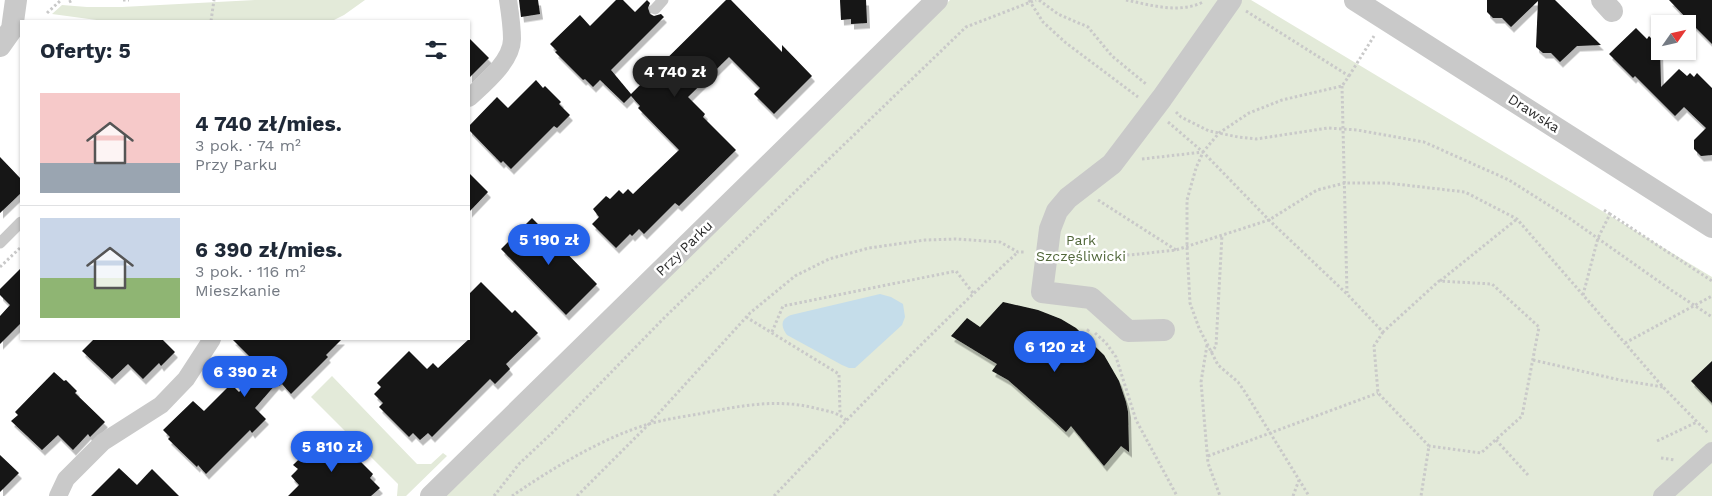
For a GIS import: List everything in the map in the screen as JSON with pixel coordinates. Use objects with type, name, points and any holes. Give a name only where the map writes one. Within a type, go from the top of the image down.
[{"type":"street","points":[[0,46],[12,29],[16,0]]},
{"type":"street","points":[[470,97],[489,80],[509,53],[512,40],[508,0]]},
{"type":"street","name":"Przy Parku","points":[[431,496],[936,0]]},
{"type":"street","points":[[1164,330],[1128,331],[1091,298],[1042,292],[1050,229],[1057,211],[1068,198],[1112,164],[1158,104],[1230,0]]},
{"type":"street","name":"Drawska","points":[[1359,1],[1712,227]]},
{"type":"street","points":[[58,496],[66,479],[103,442],[161,405],[186,378],[211,340]]},
{"type":"street","points":[[1662,496],[1712,451]]},
{"type":"lane","points":[[0,243],[20,223]]},
{"type":"path","points":[[123,0],[129,0]]},
{"type":"path","points":[[211,20],[214,0]]},
{"type":"path","points":[[494,496],[519,464],[553,432],[664,317],[966,27],[1030,1],[1037,0],[1058,14],[1088,27],[1112,56],[1203,152],[1383,332]]},
{"type":"path","points":[[1126,0],[1174,9],[1196,6],[1208,0]]},
{"type":"path","points":[[1230,0],[1349,76]]},
{"type":"path","points":[[47,14],[60,1]]},
{"type":"path","points":[[1030,1],[1043,22],[1066,42],[1158,104],[1209,131],[1256,139],[1328,128],[1424,142],[1509,180],[1569,218],[1712,317]]},
{"type":"path","points":[[1347,294],[1342,86],[1378,30]]},
{"type":"path","points":[[1309,496],[1245,392],[1238,382],[1218,365],[1199,328],[1190,303],[1187,200],[1196,168],[1203,152],[1219,133],[1249,113],[1282,100],[1342,86]]},
{"type":"path","points":[[1137,160],[1203,152]]},
{"type":"path","points":[[1082,252],[1130,255],[1176,250],[1269,220],[1317,190],[1345,183],[1387,183],[1465,192],[1517,219],[1663,387],[1712,437]]},
{"type":"path","points":[[1097,199],[1176,250]]},
{"type":"path","points":[[1604,210],[1712,281]]},
{"type":"path","points":[[1583,295],[1598,238],[1610,214]]},
{"type":"path","points":[[1439,281],[1492,284],[1539,327],[1522,416],[1482,453],[1429,446],[1378,392],[1374,346],[1383,332],[1439,281],[1517,219]]},
{"type":"path","points":[[1211,353],[1216,346],[1222,235]]},
{"type":"path","points":[[577,496],[649,424],[746,316],[795,276],[829,259],[869,248],[925,240],[956,239],[1000,242],[1018,252],[1048,251]]},
{"type":"path","points":[[0,267],[20,248]]},
{"type":"path","points":[[774,496],[846,420],[973,293],[1018,252]]},
{"type":"path","points":[[772,332],[783,306],[956,271],[973,293]]},
{"type":"path","points":[[1625,343],[1712,296]]},
{"type":"path","points":[[746,316],[839,374],[840,414]]},
{"type":"path","points":[[1084,335],[1090,328],[1106,343],[1116,357],[1136,420],[1178,496]]},
{"type":"path","points":[[1208,344],[1201,382],[1208,463],[1220,496]]},
{"type":"path","points":[[1533,360],[1620,380],[1663,387]]},
{"type":"path","points":[[1208,456],[1378,392]]},
{"type":"path","points":[[512,496],[582,453],[649,424],[747,404],[800,404],[840,414],[846,420]]},
{"type":"path","points":[[1657,441],[1697,422]]},
{"type":"path","points":[[1496,440],[1528,476]]},
{"type":"path","points":[[1421,496],[1429,446]]},
{"type":"path","points":[[1293,496],[1299,480]]},
{"type":"green space","points":[[255,0],[365,0],[334,20],[97,20],[52,14],[62,5],[122,7]]},
{"type":"green space","name":"Park Szczęśliwicki","points":[[950,0],[1251,0],[1712,277],[1712,496],[444,496]]},
{"type":"green space","points":[[332,376],[417,464],[431,464],[443,453],[447,456],[406,496],[397,496],[398,484],[311,397]]},
{"type":"water","points":[[880,294],[891,297],[903,304],[905,317],[902,325],[855,368],[842,365],[787,335],[784,329],[783,321],[791,315]]},
{"type":"building","points":[[519,0],[538,0],[540,14],[521,17]]},
{"type":"building","points":[[616,0],[623,0],[635,12],[647,0],[650,3],[648,8],[650,14],[654,16],[661,14],[664,17],[611,70],[631,94],[726,0],[731,0],[782,52],[782,45],[812,76],[774,114],[754,94],[760,88],[729,57],[688,97],[705,114],[703,117],[736,150],[679,206],[675,203],[644,234],[639,229],[632,236],[630,234],[616,248],[592,224],[599,217],[593,209],[606,196],[610,199],[619,190],[623,194],[628,189],[633,194],[679,150],[638,108],[640,106],[631,96],[624,103],[600,80],[593,87],[585,79],[583,80],[555,52],[557,51],[550,44],[580,15],[590,26]]},
{"type":"building","points":[[840,0],[866,0],[867,23],[851,24],[851,19],[841,20]]},
{"type":"building","points":[[1487,0],[1555,0],[1601,45],[1577,46],[1560,62],[1551,53],[1543,53],[1536,47],[1538,1],[1511,27],[1502,18],[1493,18],[1487,12]]},
{"type":"building","points":[[1669,0],[1712,0],[1712,44],[1696,28],[1696,15],[1683,15]]},
{"type":"building","points":[[1636,28],[1647,39],[1649,36],[1651,38],[1651,60],[1660,60],[1661,87],[1679,69],[1687,76],[1690,73],[1694,77],[1697,73],[1712,88],[1712,155],[1701,156],[1694,149],[1694,140],[1706,128],[1684,107],[1675,116],[1635,76],[1633,78],[1609,54]]},
{"type":"building","points":[[470,39],[489,58],[470,77]]},
{"type":"building","points":[[536,80],[561,102],[559,104],[570,115],[557,128],[554,126],[511,169],[503,161],[501,163],[470,131],[470,125],[497,97],[508,108]]},
{"type":"building","points":[[0,157],[20,178],[20,194],[0,213]]},
{"type":"building","points":[[470,174],[488,192],[470,211]]},
{"type":"building","points":[[532,218],[597,284],[566,315],[501,249]]},
{"type":"building","points":[[20,269],[20,324],[0,344],[0,316],[10,305],[0,295],[0,289]]},
{"type":"building","points":[[481,282],[512,313],[515,310],[538,333],[506,364],[510,369],[495,384],[490,379],[432,437],[428,433],[420,440],[413,433],[409,437],[379,407],[383,403],[374,394],[381,387],[377,383],[409,351],[427,369],[433,363],[438,368],[470,340],[470,293]]},
{"type":"building","points":[[1003,302],[1038,310],[1061,319],[1076,328],[1104,355],[1119,381],[1126,402],[1129,452],[1121,446],[1104,466],[1071,426],[1066,432],[1008,380],[992,371],[997,364],[951,336],[967,318],[980,327]]},
{"type":"building","points":[[93,340],[163,340],[175,352],[161,366],[159,363],[143,379],[128,364],[112,379],[82,351]]},
{"type":"building","points":[[233,340],[341,340],[326,355],[328,357],[291,394],[282,384],[279,386],[276,384],[255,408],[266,419],[252,433],[250,430],[206,474],[168,439],[170,437],[163,430],[193,401],[204,411],[231,384],[239,392],[262,369]]},
{"type":"building","points":[[1712,361],[1712,403],[1691,381]]},
{"type":"building","points":[[54,372],[64,381],[66,380],[77,391],[75,393],[105,422],[90,437],[88,434],[73,450],[58,435],[42,450],[11,421],[18,415],[15,412]]},
{"type":"building","points":[[326,433],[344,451],[347,448],[373,474],[370,478],[380,488],[371,496],[288,496],[299,485],[291,476],[298,469],[293,465]]},
{"type":"building","points":[[0,455],[19,473],[0,492]]},
{"type":"building","points":[[119,468],[137,485],[152,469],[179,496],[91,496]]}]
